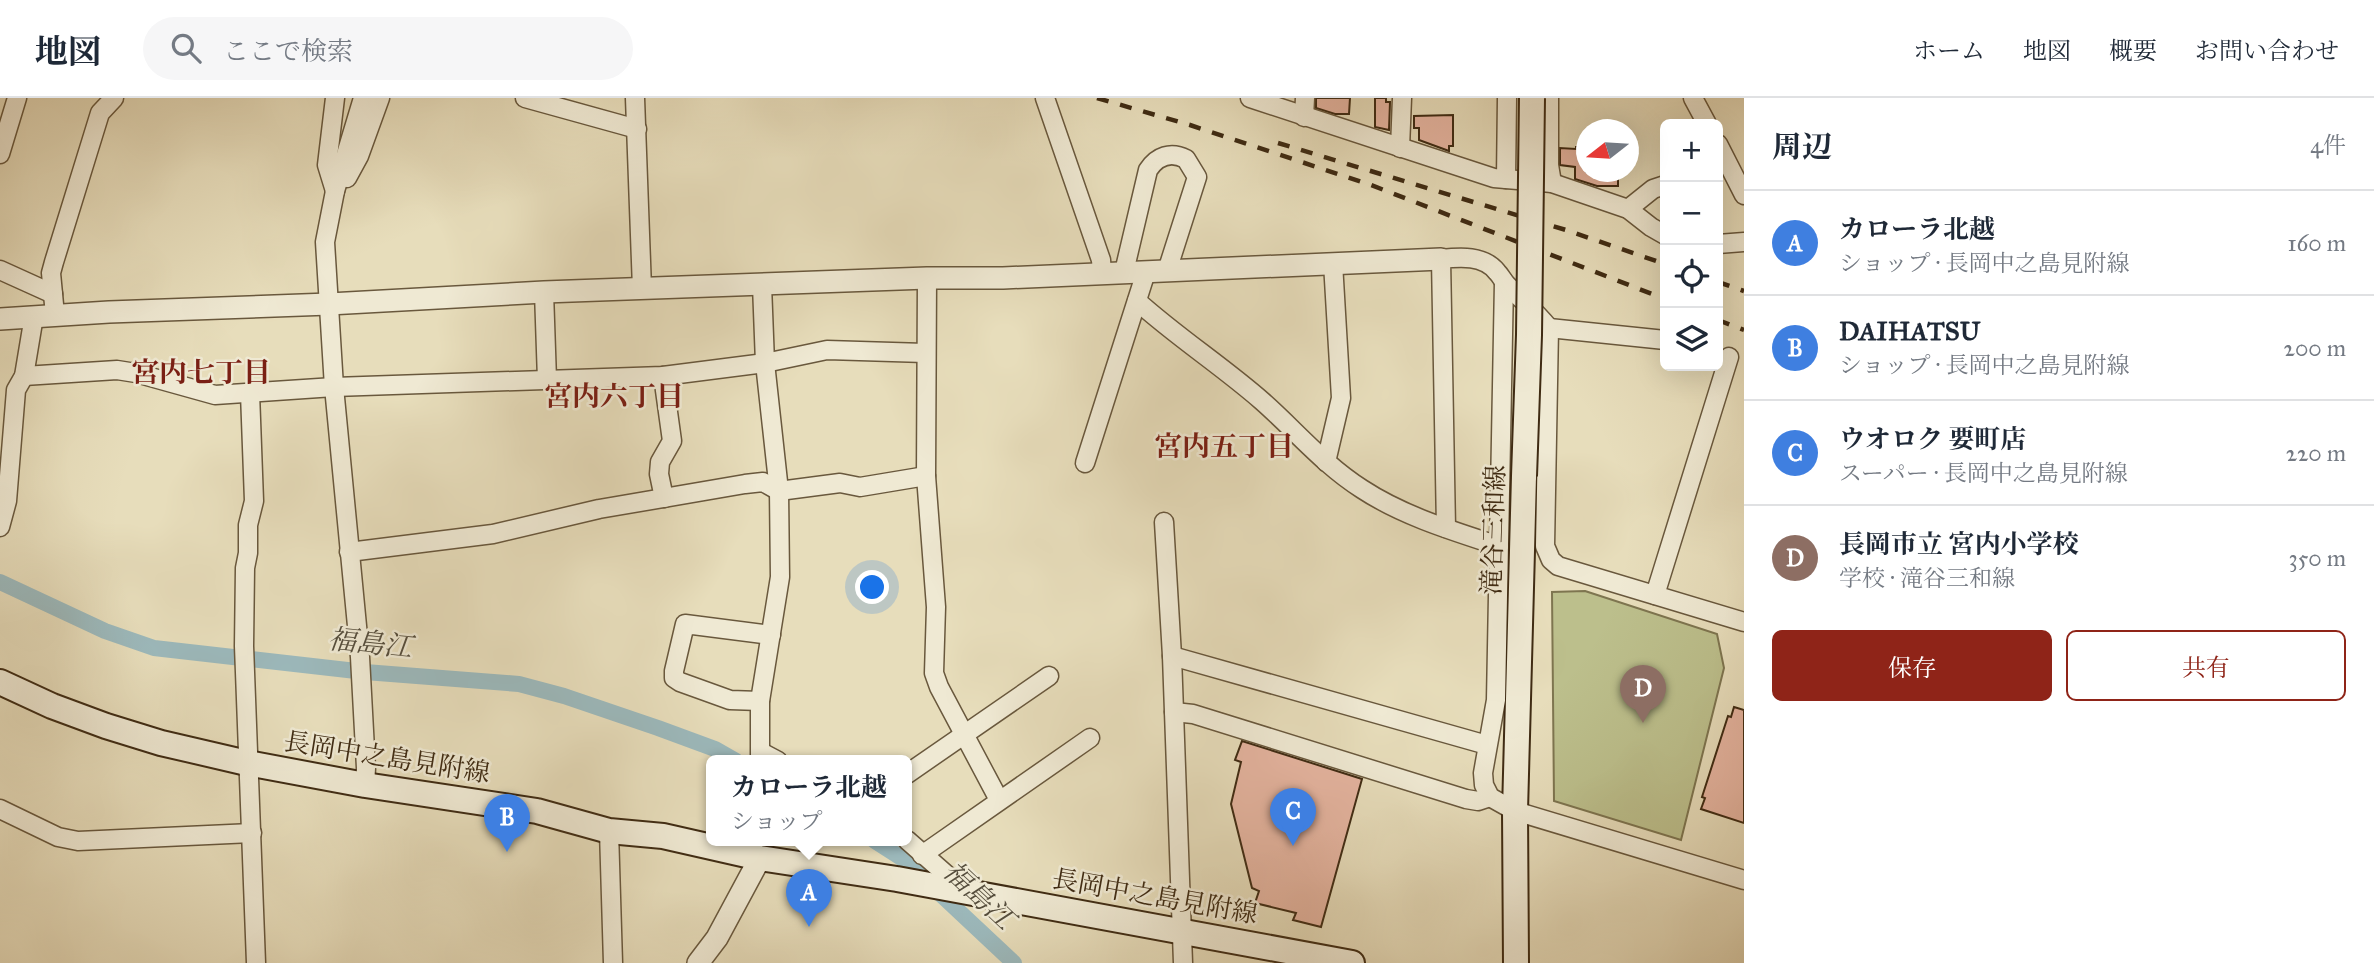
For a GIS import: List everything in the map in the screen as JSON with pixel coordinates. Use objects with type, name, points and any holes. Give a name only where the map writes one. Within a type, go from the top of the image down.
[{"type":"main road","name":"滝谷三和線","points":[[1516,963],[1516,811],[1530,322],[1532,98]]},
{"type":"main road","name":"長岡中之島見附線","points":[[0,682],[52,706],[106,726],[161,743],[247,763],[365,785],[537,811],[609,831],[706,842]]},
{"type":"main road","name":"長岡中之島見附線","points":[[735,846],[1352,963]]},
{"type":"street","points":[[0,154],[17,98]]},
{"type":"street","points":[[0,527],[7,501],[16,390],[24,376],[47,308],[51,274],[100,113],[114,98]]},
{"type":"street","points":[[335,98],[327,165],[335,191]]},
{"type":"street","points":[[363,98],[335,191],[325,242],[334,387],[360,657],[365,785]]},
{"type":"street","points":[[335,191],[349,175],[359,156],[380,98]]},
{"type":"street","points":[[525,98],[637,130]]},
{"type":"street","points":[[635,98],[642,289]]},
{"type":"street","points":[[1045,98],[1101,260],[1102,273]]},
{"type":"street","points":[[1250,98],[1494,178],[1552,183],[1628,209],[1660,232]]},
{"type":"street","points":[[1304,117],[1305,98]]},
{"type":"street","points":[[1400,148],[1402,98]]},
{"type":"street","points":[[1506,179],[1507,98]]},
{"type":"street","points":[[1549,98],[1549,165],[1552,183]]},
{"type":"street","points":[[1693,98],[1704,119]]},
{"type":"street","points":[[1124,272],[1148,170],[1159,158],[1170,155],[1186,159],[1197,177],[1167,271]]},
{"type":"street","points":[[1730,162],[1744,195]]},
{"type":"street","points":[[1628,209],[1660,187]]},
{"type":"street","points":[[1723,244],[1744,242]]},
{"type":"street","points":[[0,319],[47,308],[328,304],[544,292],[927,278],[1003,278],[1463,256],[1486,263],[1496,270],[1504,282],[1541,316],[1549,328],[1545,546],[1551,560],[1558,566],[1744,622]]},
{"type":"street","points":[[1441,259],[1446,528]]},
{"type":"street","points":[[1326,462],[1341,398],[1333,263]]},
{"type":"street","points":[[0,270],[47,308]]},
{"type":"street","points":[[1085,463],[1146,272]]},
{"type":"street","points":[[927,278],[926,476],[936,607],[934,673],[999,800]]},
{"type":"street","points":[[1504,282],[1496,700],[1487,745],[1484,785],[1490,797],[1516,811],[1744,880]]},
{"type":"street","points":[[760,755],[760,701],[780,577],[779,491],[765,363],[762,285]]},
{"type":"street","points":[[544,292],[547,380]]},
{"type":"street","points":[[1137,302],[1262,400],[1326,462],[1362,489],[1399,509],[1499,547]]},
{"type":"street","points":[[1549,328],[1660,339]]},
{"type":"street","points":[[24,376],[117,370],[215,395],[334,387],[663,376],[765,363],[827,350],[925,353]]},
{"type":"street","points":[[1656,595],[1730,359]]},
{"type":"street","points":[[663,376],[672,441],[660,462],[659,474],[664,498]]},
{"type":"street","points":[[250,393],[254,500],[248,525],[248,553],[244,568],[244,646],[256,963]]},
{"type":"street","points":[[349,552],[493,534],[599,509],[763,482],[779,491],[841,483],[860,486],[926,476]]},
{"type":"street","points":[[1164,522],[1172,656],[1183,963]]},
{"type":"street","points":[[760,701],[730,700],[680,682],[674,678],[674,671],[685,624],[771,635]]},
{"type":"street","points":[[1172,656],[1487,745]]},
{"type":"street","points":[[912,770],[1049,676]]},
{"type":"street","points":[[1174,712],[1193,714],[1466,799],[1478,801],[1490,797]]},
{"type":"street","points":[[922,855],[1090,738]]},
{"type":"street","points":[[0,809],[58,837],[78,841],[252,833]]},
{"type":"street","points":[[609,831],[613,963]]},
{"type":"street","points":[[912,845],[956,890]]},
{"type":"street","points":[[698,963],[724,927],[761,850]]},
{"type":"green space","points":[[1585,591],[1717,634],[1724,668],[1681,840],[1554,801],[1552,592]]},
{"type":"building","points":[[1316,98],[1350,98],[1349,114],[1335,114],[1316,108]]},
{"type":"building","points":[[1375,98],[1386,98],[1386,102],[1390,102],[1389,130],[1375,127]]},
{"type":"building","points":[[1453,115],[1453,146],[1449,146],[1449,151],[1419,140],[1419,128],[1414,128],[1414,116]]},
{"type":"building","points":[[1560,148],[1576,149],[1576,179],[1575,167],[1560,165]]},
{"type":"building","points":[[1584,182],[1618,182],[1618,186],[1597,186]]},
{"type":"building","points":[[1734,707],[1744,710],[1744,823],[1701,809],[1705,798],[1702,797],[1728,716],[1731,717]]},
{"type":"building","points":[[1242,741],[1362,779],[1321,927],[1293,920],[1296,913],[1255,903],[1259,891],[1252,888],[1231,804],[1241,762],[1235,760]]},
{"type":"waterway","name":"福島江","points":[[0,582],[105,631],[154,648],[365,672],[519,684],[564,696],[658,728],[726,755]]},
{"type":"waterway","name":"福島江","points":[[883,846],[903,859],[1014,963]]},
{"type":"railway","points":[[1097,98],[1190,125],[1371,185],[1660,297]]},
{"type":"railway","points":[[1278,143],[1566,230],[1660,262]]},
{"type":"railway","points":[[1723,284],[1744,291]]},
{"type":"railway","points":[[1723,322],[1744,330]]},
{"type":"place","name":"長岡市立 宮内小学校","points":[[1643,723]]},
{"type":"place","name":"ウオロク 要町店","points":[[1293,846]]},
{"type":"place","name":"DAIHATSU","points":[[507,852]]},
{"type":"place","name":"カローラ北越","points":[[809,927]]},
{"type":"district","name":"宮内七丁目","points":[[201,372]]},
{"type":"district","name":"宮内六丁目","points":[[614,396]]},
{"type":"district","name":"宮内五丁目","points":[[1224,446]]}]
